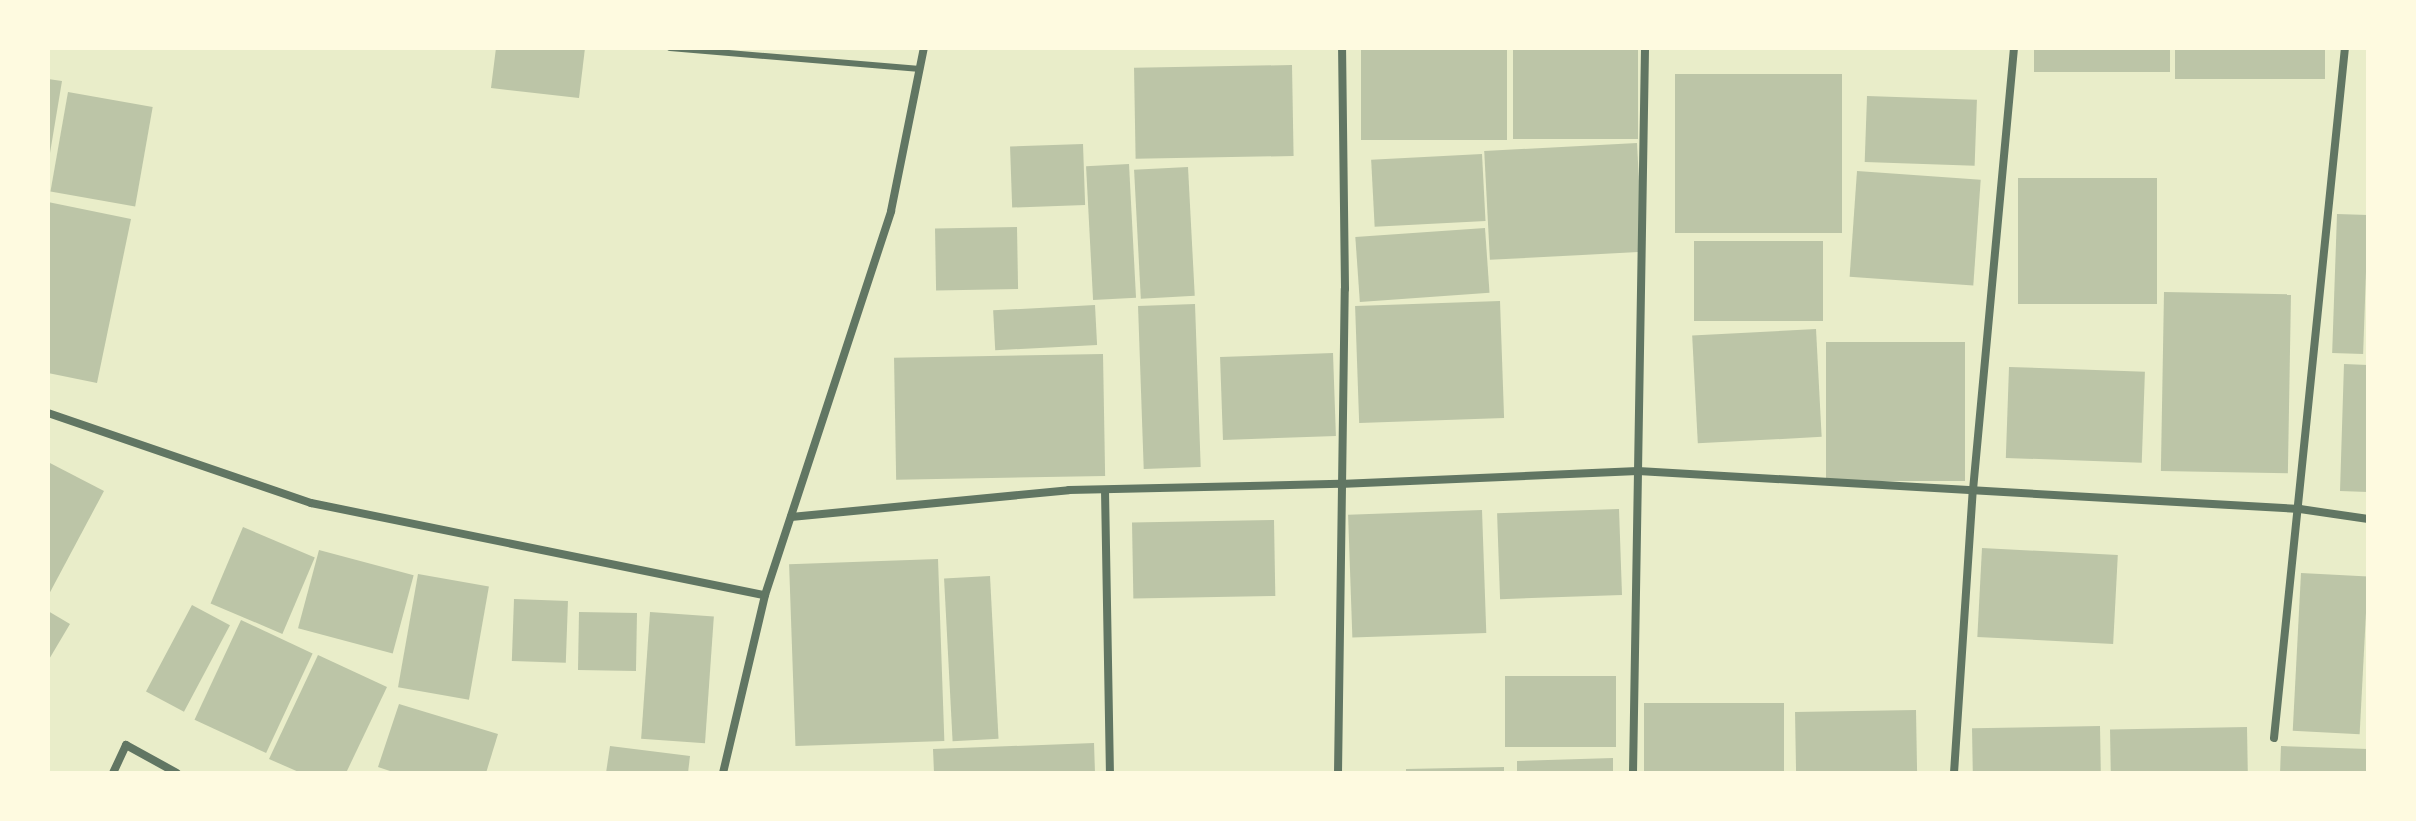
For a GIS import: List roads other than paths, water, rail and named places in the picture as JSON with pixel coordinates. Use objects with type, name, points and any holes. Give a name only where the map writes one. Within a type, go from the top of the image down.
[{"type":"street","points":[[723,773],[765,595],[891,211],[924,48]]},
{"type":"street","points":[[1338,773],[1345,289],[1342,48]]},
{"type":"street","points":[[1633,773],[1645,48]]},
{"type":"street","points":[[1954,773],[1973,490],[2014,48]]},
{"type":"street","points":[[2274,738],[2300,509],[2345,48]]},
{"type":"street","points":[[48,413],[311,503],[765,595]]},
{"type":"street","points":[[791,517],[1069,490],[1340,484],[1638,471],[2300,509],[2368,519]]},
{"type":"street","points":[[1105,490],[1110,773]]},
{"type":"street","points":[[113,773],[126,745],[177,773]]},
{"type":"lane","points":[[670,48],[920,69]]}]
